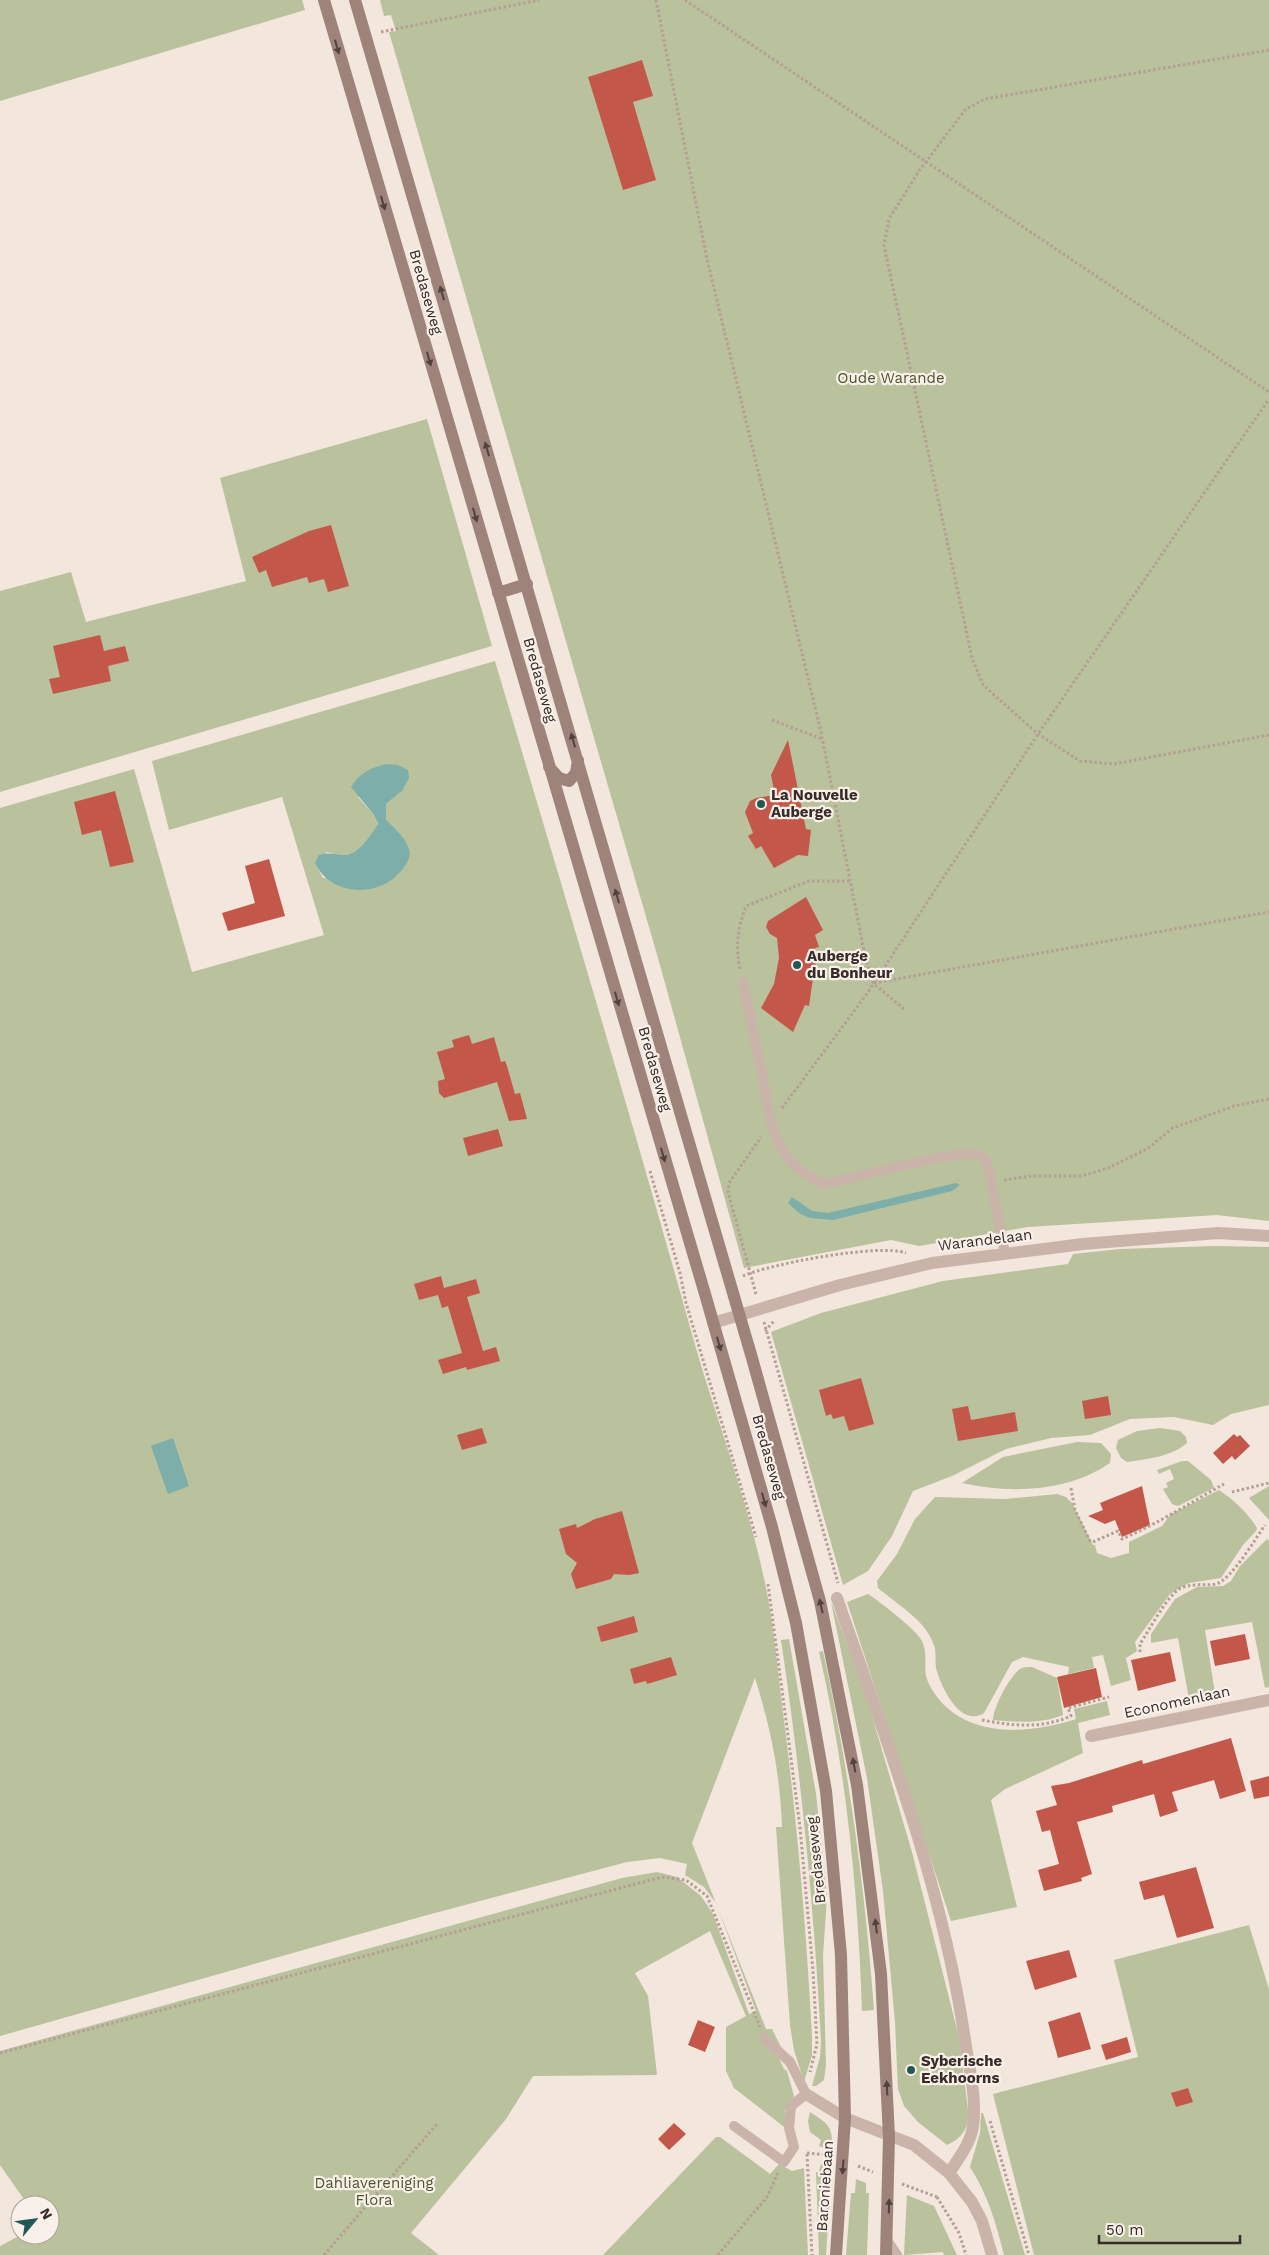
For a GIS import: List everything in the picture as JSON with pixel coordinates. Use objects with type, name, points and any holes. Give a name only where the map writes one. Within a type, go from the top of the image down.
[{"type":"main road","name":"Bredaseweg","points":[[324,0],[713,1323],[786,1578],[826,1791],[841,1955],[845,2118]]},
{"type":"main road","name":"Bredaseweg","points":[[355,0],[805,1539],[847,1723],[867,1848],[881,1974],[889,2137]]},
{"type":"main road","points":[[498,593],[527,584]]},
{"type":"main road","points":[[548,765],[559,778],[569,781],[576,774],[578,759]]},
{"type":"main road","name":"Baroniebaan","points":[[836,2255],[845,2118]]},
{"type":"main road","points":[[886,2255],[889,2137]]},
{"type":"street","name":"Warandelaan","points":[[713,1323],[840,1285],[932,1263],[1083,1244],[1218,1234],[1269,1236]]},
{"type":"street","points":[[838,1598],[913,1824],[939,1912],[962,2016],[973,2100],[973,2127],[970,2139],[948,2173]]},
{"type":"street","name":"Economenlaan","points":[[1092,1736],[1269,1700]]},
{"type":"street","points":[[806,2094],[845,2118],[889,2137],[914,2145],[948,2173],[972,2202],[982,2221],[992,2255]]},
{"type":"lane","points":[[743,982],[770,1124],[790,1160],[808,1177],[824,1184],[936,1158],[972,1153],[981,1156],[987,1161],[1005,1253]]},
{"type":"lane","points":[[734,2126],[784,2162],[794,2147],[789,2128],[791,2106],[806,2094],[790,2062],[764,2038]]},
{"type":"lane","points":[[887,2240],[897,2255]]},
{"type":"path","points":[[366,36],[520,2],[539,0]]},
{"type":"path","points":[[656,0],[707,259],[823,739],[865,956],[874,983],[904,1010]]},
{"type":"path","points":[[685,0],[928,161],[1269,392]]},
{"type":"path","points":[[1269,50],[985,100],[966,109],[888,220],[884,245],[972,658],[984,685],[1038,734],[1080,761],[1114,764],[1269,736]]},
{"type":"path","points":[[932,1263],[896,1249],[840,1254],[750,1273],[728,1192],[729,1183],[874,983],[1038,734],[1269,400]]},
{"type":"path","points":[[772,720],[823,739]]},
{"type":"path","points":[[743,982],[736,950],[738,927],[746,906],[809,881],[851,881]]},
{"type":"path","points":[[874,983],[1269,912]]},
{"type":"path","points":[[991,1182],[1032,1176],[1082,1176],[1108,1168],[1146,1149],[1174,1128],[1234,1106],[1269,1099]]},
{"type":"path","points":[[686,1302],[759,1545]]},
{"type":"path","points":[[766,1331],[840,1587],[838,1598]]},
{"type":"path","points":[[1232,1492],[1269,1483]]},
{"type":"path","points":[[1071,1488],[1075,1510],[1092,1542],[1118,1531],[1122,1539],[1156,1524],[1224,1484]]},
{"type":"path","points":[[1140,1652],[1140,1644],[1180,1588],[1196,1584],[1217,1584],[1226,1577],[1266,1525]]},
{"type":"path","name":"Bredaseweg","points":[[768,1583],[800,1827],[813,1971],[817,2044],[806,2094]]},
{"type":"path","points":[[982,1720],[1015,1727],[1057,1722],[1071,1716],[1068,1708],[1109,1697]]},
{"type":"path","points":[[0,2053],[662,1876],[686,1880],[707,1896],[764,2038]]},
{"type":"path","points":[[973,2100],[988,2113],[1029,2255]]},
{"type":"path","points":[[324,2255],[437,2124]]},
{"type":"path","name":"Baroniebaan","points":[[806,2153],[812,2255]]},
{"type":"path","points":[[718,2255],[767,2197],[784,2162]]},
{"type":"path","points":[[937,2197],[959,2233],[966,2255]]},
{"type":"green space","points":[[0,0],[302,0],[305,10],[0,101]]},
{"type":"green space","name":"Oude Warande","points":[[380,0],[1269,0],[1269,1221],[1217,1215],[1028,1227],[919,1246],[891,1240],[744,1268],[658,958],[389,32],[396,31],[391,15],[384,16]]},
{"type":"green space","points":[[427,419],[492,646],[0,792],[0,591],[71,572],[86,622],[246,581],[220,478]]},
{"type":"green space","points":[[495,661],[693,1338],[753,1532],[761,1565],[775,1648],[804,1909],[812,2055],[804,2082],[794,2050],[790,2025],[776,1827],[782,1827],[777,1770],[766,1715],[755,1678],[692,1843],[716,1903],[704,1887],[685,1875],[687,1864],[660,1858],[627,1862],[420,1917],[0,2036],[0,808],[134,769],[192,972],[324,935],[282,797],[169,830],[152,761]],"holes":[[[402,791],[386,804],[386,819],[404,840],[409,851],[408,858],[397,876],[323,878],[315,863],[327,852],[343,855],[359,849],[378,825],[374,815],[358,797]]]},
{"type":"green space","points":[[1215,1246],[1269,1247],[1269,1405],[1231,1414],[1213,1425],[1174,1417],[1130,1419],[1090,1435],[1051,1438],[1006,1449],[952,1476],[913,1491],[892,1536],[868,1571],[843,1585],[771,1332],[821,1313],[943,1281],[1068,1264],[1073,1254],[1120,1249]]},
{"type":"green space","points":[[1160,1428],[1180,1431],[1186,1437],[1187,1443],[1181,1448],[1158,1457],[1127,1462],[1121,1458],[1116,1448],[1118,1440],[1137,1431]]},
{"type":"green space","points":[[1077,1442],[1101,1443],[1111,1454],[1110,1463],[1094,1473],[1076,1480],[1038,1488],[999,1489],[962,1483],[1003,1457]]},
{"type":"green space","points":[[1182,1461],[1188,1461],[1211,1480],[1214,1488],[1178,1506],[1172,1504],[1163,1489],[1168,1487],[1166,1483],[1174,1479],[1170,1469],[1159,1474],[1157,1470]]},
{"type":"green space","points":[[1269,1486],[1269,1520],[1249,1498]]},
{"type":"green space","points":[[1219,1490],[1245,1512],[1257,1528],[1256,1531],[1243,1545],[1221,1578],[1189,1583],[1170,1594],[1135,1642],[1137,1651],[1126,1658],[1131,1680],[1111,1686],[1103,1655],[1092,1657],[1094,1668],[1068,1674],[1069,1667],[1023,1657],[1012,1662],[984,1713],[975,1716],[967,1715],[953,1703],[942,1685],[936,1668],[935,1648],[926,1630],[913,1616],[878,1588],[877,1581],[897,1554],[915,1519],[935,1497],[1005,1499],[1057,1494],[1066,1497],[1072,1503],[1093,1545],[1095,1545],[1097,1553],[1111,1558],[1129,1553],[1129,1542],[1162,1526],[1171,1514]]},
{"type":"green space","points":[[1267,1539],[1269,1541],[1269,1687],[1265,1688],[1252,1622],[1205,1630],[1215,1693],[1189,1699],[1178,1638],[1151,1643],[1151,1634],[1175,1599],[1197,1587],[1223,1586],[1231,1581],[1240,1566]]},
{"type":"green space","points":[[868,1594],[898,1616],[919,1636],[924,1646],[928,1682],[940,1701],[955,1714],[973,1723],[993,1728],[1014,1730],[1056,1725],[1076,1719],[1074,1709],[1107,1701],[1110,1715],[1078,1723],[1083,1753],[1005,1789],[991,1800],[1017,1907],[951,1921],[847,1602]]},
{"type":"green space","points":[[831,1602],[864,1689],[912,1852],[959,2037],[969,2118],[962,2134],[947,2145],[918,2122],[904,2106],[898,2089],[895,2022],[883,1891],[867,1778]]},
{"type":"green space","points":[[789,1639],[816,1794],[827,1897],[823,1955],[826,2065],[824,2080],[816,2086],[812,2086],[820,2057],[821,2041],[815,1941],[801,1790],[781,1640]]},
{"type":"green space","points":[[823,1651],[841,1740],[855,1829],[866,1919],[874,2010],[862,2011],[854,1875],[837,1740],[819,1652]]},
{"type":"green space","points":[[1032,1667],[1057,1678],[1063,1715],[1038,1721],[993,1720],[999,1701],[1011,1679],[1020,1669]]},
{"type":"green space","name":"Dahliavereniging Flora","points":[[657,1872],[677,1877],[701,1896],[713,1914],[749,2014],[756,2011],[718,1908],[766,2029],[772,2029],[781,2047],[769,2037],[784,2069],[787,2071],[794,2096],[785,2111],[791,2144],[788,2130],[734,2088],[726,2071],[726,2027],[746,2016],[710,1931],[635,1973],[648,1996],[657,2075],[533,2076],[506,2119],[411,2233],[439,2255],[0,2255],[0,2246],[10,2241],[10,2245],[60,2245],[60,2195],[21,2195],[0,2165],[0,2051],[622,1878]]},
{"type":"green space","points":[[1249,1925],[1269,1989],[1269,2255],[1034,2255],[993,2094],[1138,2057],[1114,1960]]},
{"type":"green space","points":[[810,2112],[829,2127],[832,2137],[832,2151],[819,2146],[821,2140],[810,2132],[808,2121]]},
{"type":"green space","points":[[981,2113],[983,2113],[1025,2255],[1004,2255],[991,2210],[982,2188],[970,2167],[980,2133]]},
{"type":"green space","points":[[716,2137],[720,2137],[770,2174],[779,2164],[792,2171],[804,2168],[808,2255],[603,2255]]},
{"type":"green space","points":[[821,2164],[832,2168],[826,2255],[819,2255],[816,2172],[819,2172]]},
{"type":"green space","points":[[856,2179],[866,2183],[866,2193],[869,2193],[867,2255],[846,2255],[851,2193],[855,2193]]},
{"type":"green space","points":[[907,2195],[934,2206],[957,2255],[944,2255],[943,2252],[904,2255]]},
{"type":"water","points":[[386,764],[398,765],[408,770],[409,778],[402,791],[386,804],[386,819],[407,844],[409,849],[408,861],[402,870],[381,886],[356,890],[343,887],[332,882],[322,874],[315,863],[319,855],[322,854],[343,855],[354,852],[372,834],[378,824],[374,815],[351,787],[366,772]]},
{"type":"water","points":[[956,1183],[960,1185],[952,1191],[833,1220],[810,1218],[799,1213],[788,1203],[792,1197],[812,1211],[828,1213]]},
{"type":"water","points":[[173,1438],[189,1486],[168,1494],[151,1446]]},
{"type":"building","points":[[642,60],[653,96],[633,102],[656,180],[623,190],[588,77]]},
{"type":"building","points":[[331,525],[349,586],[328,592],[324,579],[309,583],[307,577],[272,587],[266,570],[259,573],[252,557],[309,531]]},
{"type":"building","points":[[100,635],[104,651],[125,646],[129,661],[108,666],[111,681],[53,694],[49,679],[60,677],[53,646]]},
{"type":"building","name":"La Nouvelle Auberge","points":[[788,740],[806,829],[811,830],[808,856],[798,855],[774,868],[761,846],[756,849],[748,836],[753,833],[745,812],[750,801],[756,798],[775,795],[771,775]]},
{"type":"building","points":[[115,791],[134,862],[110,867],[101,830],[82,835],[74,802]]},
{"type":"building","points":[[269,859],[285,916],[228,931],[222,913],[255,903],[245,866]]},
{"type":"building","name":"Auberge du Bonheur","points":[[806,897],[823,930],[815,935],[819,947],[815,948],[817,977],[813,978],[809,1006],[805,1005],[793,1032],[761,1008],[774,984],[779,958],[777,938],[770,934],[766,927],[768,921]]},
{"type":"building","points":[[469,1035],[472,1044],[494,1037],[501,1062],[505,1061],[507,1066],[515,1094],[520,1093],[527,1119],[509,1121],[497,1082],[444,1098],[439,1093],[438,1081],[445,1079],[437,1052],[454,1047],[452,1040]]},
{"type":"building","points":[[498,1129],[503,1146],[468,1156],[463,1138]]},
{"type":"building","points":[[441,1276],[444,1288],[476,1279],[480,1293],[467,1297],[483,1351],[496,1347],[500,1361],[467,1370],[466,1367],[443,1374],[438,1360],[462,1353],[448,1306],[442,1308],[438,1295],[419,1300],[414,1284]]},
{"type":"building","points":[[861,1378],[874,1424],[849,1431],[844,1416],[833,1419],[831,1414],[826,1416],[819,1390]]},
{"type":"building","points":[[1108,1396],[1111,1415],[1085,1419],[1082,1401]]},
{"type":"building","points":[[968,1406],[971,1420],[1015,1412],[1018,1431],[958,1441],[952,1409]]},
{"type":"building","points":[[482,1428],[487,1443],[462,1450],[457,1435]]},
{"type":"building","points":[[1234,1434],[1237,1437],[1240,1435],[1250,1446],[1235,1460],[1232,1456],[1223,1464],[1213,1453]]},
{"type":"building","points":[[1142,1486],[1150,1525],[1122,1537],[1115,1520],[1105,1524],[1088,1516],[1103,1510],[1100,1503]]},
{"type":"building","points":[[622,1511],[639,1573],[629,1575],[614,1574],[611,1579],[576,1589],[571,1574],[577,1563],[566,1554],[559,1529],[576,1524],[577,1528],[595,1519]]},
{"type":"building","points":[[634,1616],[638,1632],[601,1642],[597,1627]]},
{"type":"building","points":[[1245,1634],[1250,1659],[1215,1666],[1210,1641]]},
{"type":"building","points":[[1170,1652],[1176,1681],[1138,1691],[1131,1660]]},
{"type":"building","points":[[671,1657],[677,1675],[647,1684],[646,1681],[634,1684],[630,1669]]},
{"type":"building","points":[[1096,1668],[1102,1697],[1064,1708],[1057,1677]]},
{"type":"building","points":[[1231,1738],[1246,1791],[1220,1799],[1214,1780],[1172,1792],[1178,1811],[1160,1817],[1154,1794],[1112,1806],[1113,1812],[1077,1822],[1092,1874],[1081,1878],[1082,1881],[1044,1891],[1038,1870],[1059,1864],[1050,1830],[1042,1832],[1036,1811],[1057,1805],[1051,1786],[1069,1783],[1142,1760],[1143,1764]]},
{"type":"building","points":[[1269,1776],[1269,1796],[1254,1799],[1250,1781]]},
{"type":"building","points":[[1196,1867],[1214,1928],[1177,1938],[1164,1895],[1144,1900],[1139,1882]]},
{"type":"building","points":[[1069,1950],[1077,1977],[1035,1990],[1026,1961]]},
{"type":"building","points":[[1080,2012],[1091,2049],[1058,2058],[1048,2022]]},
{"type":"building","points":[[698,2020],[715,2027],[705,2052],[688,2045]]},
{"type":"building","points":[[1127,2037],[1131,2052],[1106,2060],[1101,2045]]},
{"type":"building","points":[[1188,2088],[1193,2102],[1176,2107],[1171,2093]]},
{"type":"building","points":[[674,2123],[686,2134],[669,2150],[658,2139]]},
{"type":"place","name":"La Nouvelle Auberge","points":[[761,804]]},
{"type":"place","name":"Auberge du Bonheur","points":[[797,965]]},
{"type":"place","name":"Syberische Eekhoorns","points":[[911,2070]]}]
